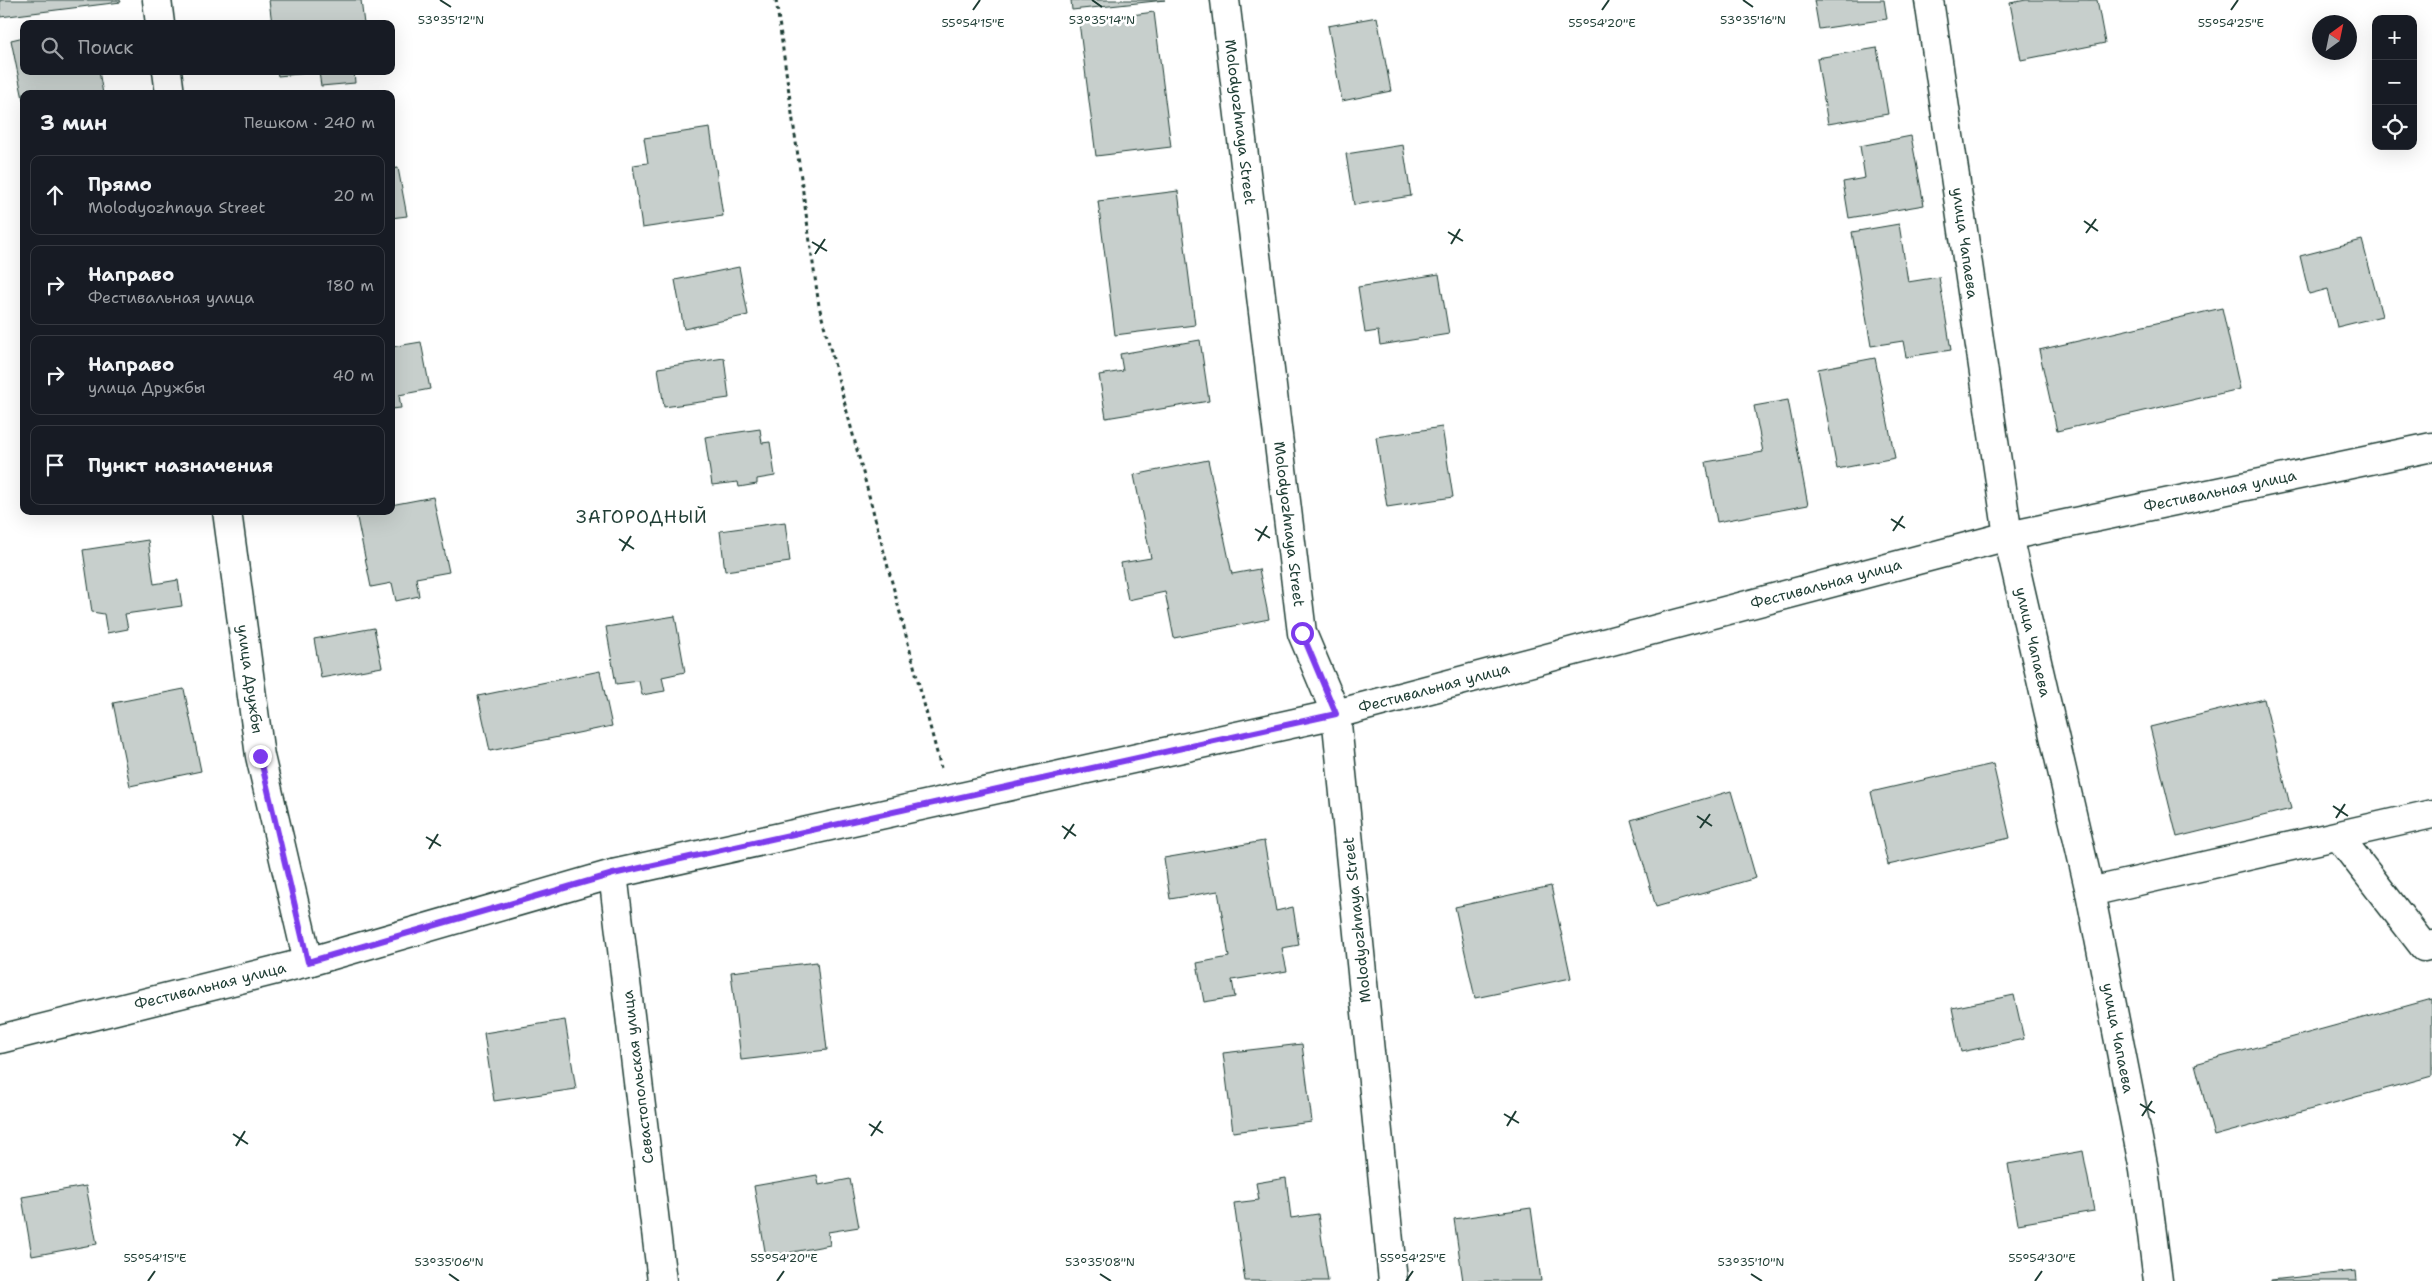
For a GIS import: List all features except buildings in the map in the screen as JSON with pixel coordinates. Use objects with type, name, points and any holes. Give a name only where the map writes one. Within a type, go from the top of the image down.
[{"type":"street","points":[[157,0],[160,20]]},
{"type":"street","name":"Molodyozhnaya Street","points":[[1225,0],[1302,633],[1336,714],[1393,1281]]},
{"type":"street","name":"улица Чапаева","points":[[1929,0],[2008,536],[2090,892],[2144,1170],[2158,1281]]},
{"type":"street","points":[[168,75],[169,90]]},
{"type":"street","name":"Фестивальная улица","points":[[0,1039],[308,962],[613,874],[1336,714],[2008,536],[2432,447]]},
{"type":"street","name":"улица Дружбы","points":[[228,515],[260,756],[308,962]]},
{"type":"street","points":[[2090,892],[2339,837],[2432,814]]},
{"type":"street","points":[[2339,837],[2424,947],[2432,945]]},
{"type":"street","name":"Севастопольская улица","points":[[613,874],[662,1281]]},
{"type":"path","points":[[776,0],[819,306],[950,800]]},
{"type":"district","name":"ЗАГОРОДНЫЙ","points":[[642,517]]},
{"type":"route","points":[[260,756],[308,962],[613,874],[1336,714],[1302,633]]}]
